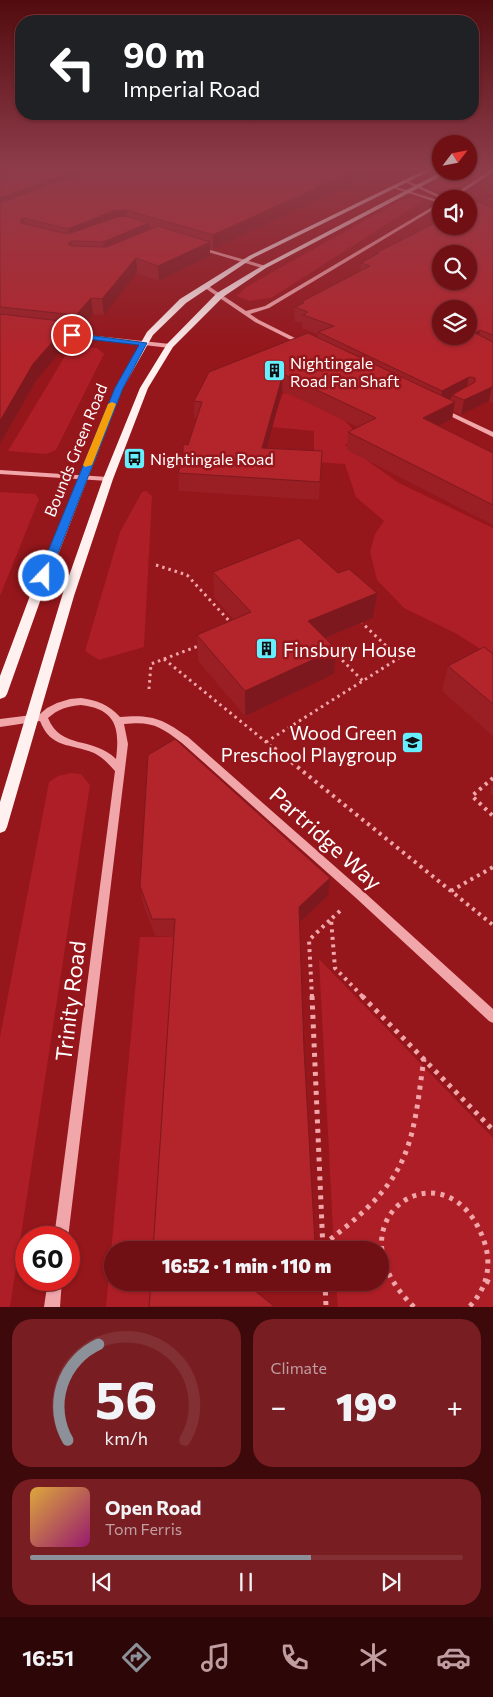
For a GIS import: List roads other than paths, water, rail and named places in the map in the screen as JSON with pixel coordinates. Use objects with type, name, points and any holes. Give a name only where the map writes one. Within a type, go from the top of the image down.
[{"type":"main road","name":"Bounds Green Road","points":[[0,694],[119,388],[143,343],[166,315],[205,286],[244,261],[307,230]]},
{"type":"main road","points":[[0,827],[37,718],[68,596],[108,479],[144,388],[170,346],[220,295],[264,267],[335,230]]},
{"type":"street","points":[[246,313],[267,307],[392,230]]},
{"type":"street","points":[[195,247],[264,267]]},
{"type":"street","points":[[205,286],[257,321],[313,348]]},
{"type":"street","points":[[49,332],[170,346]]},
{"type":"street","points":[[447,405],[440,409],[493,435]]},
{"type":"street","points":[[0,472],[108,479]]},
{"type":"street","points":[[0,723],[37,718],[52,707],[70,702],[88,702],[107,710],[119,721]]},
{"type":"street","points":[[37,718],[47,731],[63,742],[96,750],[108,758],[120,770]]},
{"type":"street","name":"Partridge Way","points":[[119,721],[147,718],[167,726],[360,895],[493,1017]]},
{"type":"street","name":"Trinity Road","points":[[63,1226],[123,744],[119,721]]},
{"type":"street","points":[[52,1307],[54,1291]]},
{"type":"place","name":"Nightingale Road Fan Shaft","points":[[274,371]]},
{"type":"place","name":"Nightingale Road","points":[[134,458]]},
{"type":"place","name":"Finsbury House","points":[[267,649]]},
{"type":"place","name":"Wood Green Preschool Playgroup","points":[[413,743]]}]
